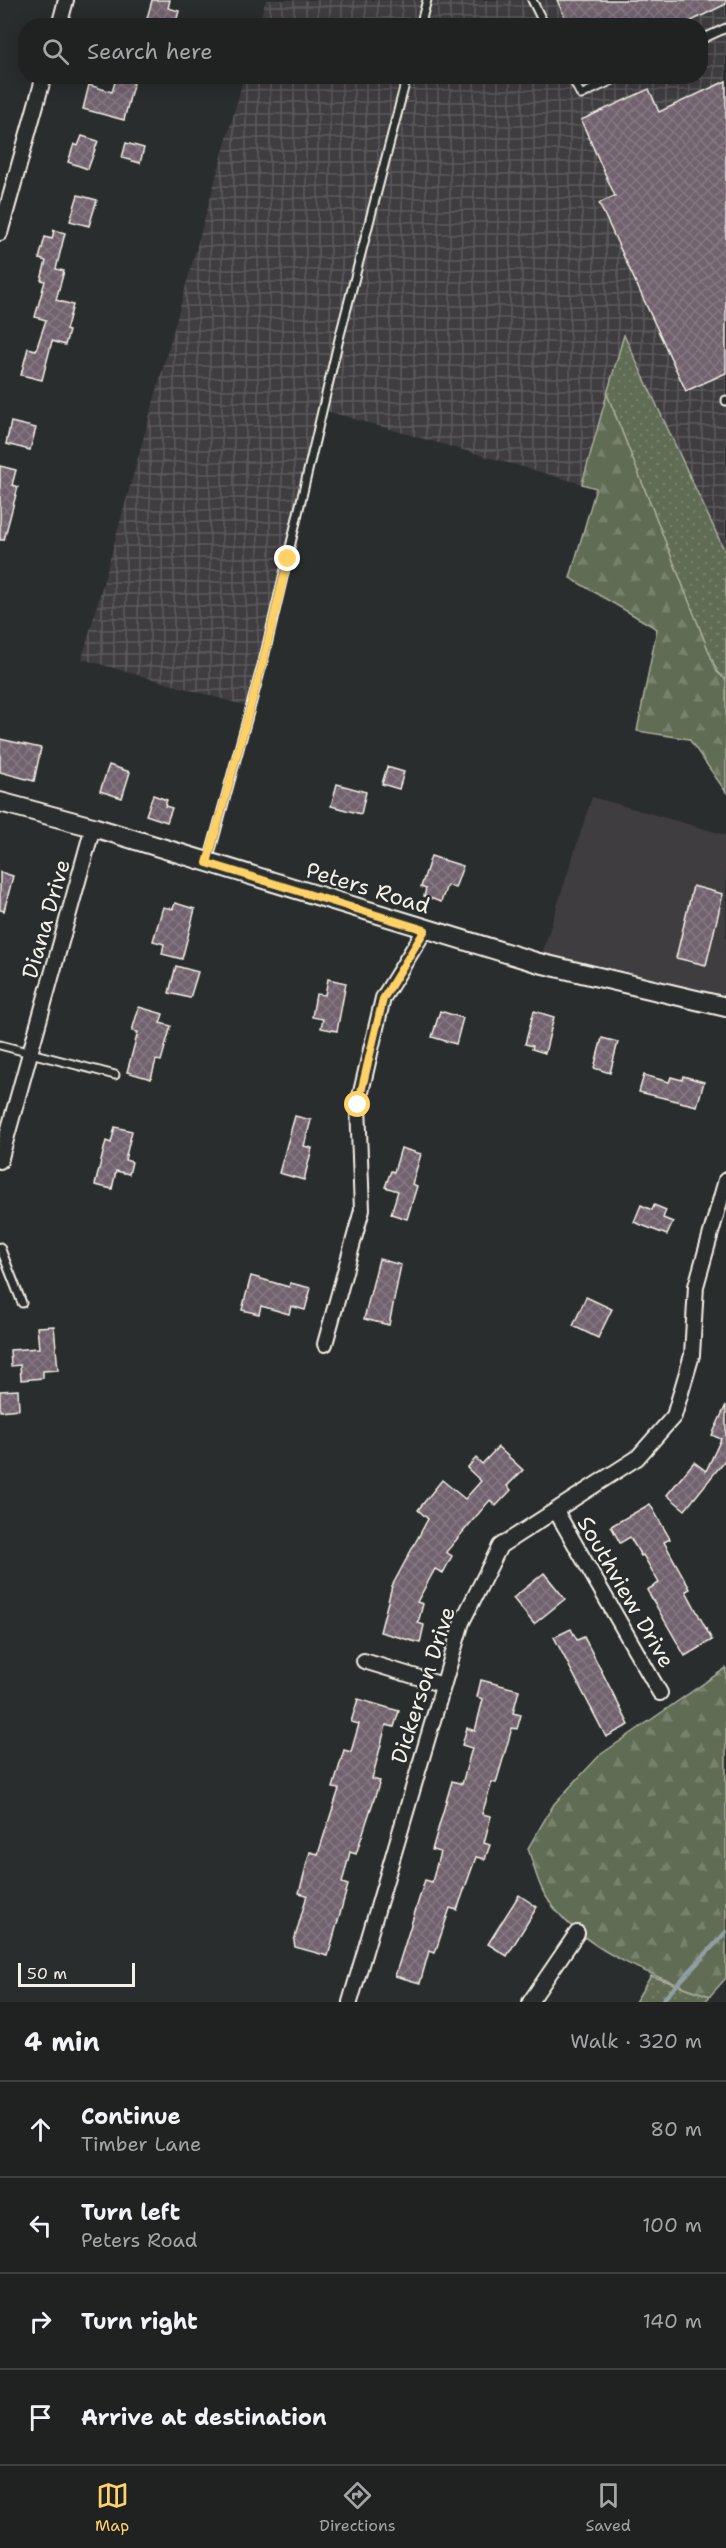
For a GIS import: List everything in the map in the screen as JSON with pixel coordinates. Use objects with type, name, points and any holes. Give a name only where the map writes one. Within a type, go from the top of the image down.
[{"type":"street","points":[[61,18],[66,0]]},
{"type":"street","points":[[0,233],[42,84]]},
{"type":"street","name":"Peters Road","points":[[0,802],[93,827],[539,963],[726,1007]]},
{"type":"street","name":"Diana Drive","points":[[0,1161],[93,827]]},
{"type":"street","points":[[325,1344],[362,1210],[358,1105],[383,999],[425,930]]},
{"type":"street","name":"Dickerson Drive","points":[[350,2002],[462,1622],[500,1546],[637,1458],[674,1416],[692,1355],[696,1286],[720,1229],[726,1180]]},
{"type":"street","name":"Southview Drive","points":[[556,1511],[660,1693]]},
{"type":"street","points":[[364,1661],[443,1685]]},
{"type":"street","points":[[530,2002],[577,1933]]},
{"type":"lane","points":[[422,18],[427,0]]},
{"type":"lane","points":[[532,0],[541,18]]},
{"type":"lane","points":[[708,36],[726,28]]},
{"type":"lane","points":[[207,863],[264,658],[339,339],[405,84]]},
{"type":"lane","points":[[575,84],[581,95],[604,84]]},
{"type":"lane","points":[[0,1045],[115,1075]]},
{"type":"lane","points":[[0,1247],[22,1303]]},
{"type":"shaded area","points":[[266,0],[726,0],[726,554],[624,336],[582,484],[323,410],[250,707],[82,659],[242,84],[708,84],[708,18],[260,18]]},
{"type":"shaded area","points":[[592,797],[726,835],[726,1007],[539,963]]},
{"type":"green space","points":[[624,335],[726,554],[726,680],[717,673],[607,394]]},
{"type":"green space","points":[[607,394],[717,672],[726,680],[726,792],[689,739],[637,731],[657,629],[570,578],[596,488],[582,484]]},
{"type":"green space","points":[[726,1668],[726,1978],[710,1996],[665,1980],[618,1959],[577,1931],[559,1914],[545,1895],[528,1848],[554,1804],[600,1755]]},
{"type":"green space","points":[[651,1976],[710,1996],[705,2002],[635,2002]]},
{"type":"building","points":[[152,0],[170,0],[168,8],[179,11],[177,18],[147,18]]},
{"type":"building","points":[[557,0],[726,0],[726,4],[697,18],[565,18]]},
{"type":"building","points":[[726,81],[726,373],[686,391],[599,203],[615,196],[581,120],[649,89],[659,112]]},
{"type":"building","points":[[114,84],[133,84],[124,120],[83,109],[89,85],[112,92]]},
{"type":"building","points":[[82,136],[98,141],[88,169],[68,162],[74,144],[78,146]]},
{"type":"building","points":[[126,143],[144,148],[140,163],[122,158]]},
{"type":"building","points":[[78,195],[97,200],[89,226],[70,221]]},
{"type":"building","points":[[54,230],[65,233],[56,269],[64,271],[56,300],[73,305],[66,330],[69,331],[65,345],[52,341],[42,380],[21,375],[28,348],[36,350],[46,320],[35,317],[45,281],[41,280],[46,261],[39,259],[45,237],[52,239]]},
{"type":"building","points":[[11,422],[36,428],[30,450],[6,444]]},
{"type":"building","points":[[0,466],[16,470],[12,485],[18,487],[4,540],[0,540]]},
{"type":"building","points":[[0,739],[41,748],[34,781],[0,772]]},
{"type":"building","points":[[109,765],[130,772],[122,798],[100,791]]},
{"type":"building","points":[[387,767],[404,772],[399,789],[382,784]]},
{"type":"building","points":[[337,784],[366,792],[361,814],[331,806]]},
{"type":"building","points":[[153,795],[167,800],[165,806],[172,808],[167,822],[146,815]]},
{"type":"building","points":[[431,856],[463,866],[455,888],[447,885],[441,902],[424,896],[426,889],[421,887]]},
{"type":"building","points":[[0,872],[13,876],[4,911],[0,910]]},
{"type":"building","points":[[693,886],[723,894],[706,965],[676,958]]},
{"type":"building","points":[[175,903],[195,909],[182,959],[162,954],[164,944],[153,941],[163,907],[173,909]]},
{"type":"building","points":[[176,966],[198,972],[190,998],[169,993]]},
{"type":"building","points":[[328,979],[346,983],[337,1031],[321,1028],[323,1019],[312,1017],[316,994],[325,995]]},
{"type":"building","points":[[139,1007],[163,1014],[160,1023],[171,1026],[161,1061],[156,1060],[151,1079],[127,1072],[138,1032],[132,1031]]},
{"type":"building","points":[[440,1011],[463,1018],[456,1044],[432,1037]]},
{"type":"building","points":[[534,1011],[554,1017],[545,1053],[525,1044]]},
{"type":"building","points":[[602,1038],[618,1042],[610,1073],[594,1068]]},
{"type":"building","points":[[644,1075],[669,1082],[671,1077],[682,1080],[683,1076],[704,1082],[697,1106],[639,1092]]},
{"type":"building","points":[[295,1116],[311,1120],[304,1146],[312,1148],[304,1180],[279,1173]]},
{"type":"building","points":[[115,1127],[132,1131],[125,1160],[132,1162],[129,1174],[116,1171],[112,1189],[95,1185],[106,1141],[111,1143]]},
{"type":"building","points":[[401,1148],[421,1154],[412,1184],[417,1186],[407,1219],[391,1214],[398,1191],[385,1187],[391,1171],[394,1172]]},
{"type":"building","points":[[641,1205],[652,1210],[654,1205],[666,1210],[663,1218],[673,1222],[667,1235],[634,1222]]},
{"type":"building","points":[[379,1259],[401,1265],[389,1325],[364,1319]]},
{"type":"building","points":[[251,1276],[289,1287],[290,1283],[311,1288],[305,1310],[291,1306],[289,1314],[261,1306],[259,1314],[242,1310]]},
{"type":"building","points":[[586,1297],[612,1309],[598,1338],[573,1326]]},
{"type":"building","points":[[54,1326],[58,1370],[43,1371],[43,1378],[21,1380],[20,1365],[11,1366],[10,1350],[39,1348],[37,1327]]},
{"type":"building","points":[[18,1390],[19,1409],[0,1411],[0,1391]]},
{"type":"building","points":[[726,1405],[726,1459],[685,1510],[667,1495],[694,1462],[706,1471],[721,1439],[712,1435]]},
{"type":"building","points":[[498,1447],[523,1470],[507,1486],[511,1490],[496,1506],[490,1500],[446,1552],[452,1556],[443,1573],[435,1569],[417,1602],[423,1604],[418,1623],[424,1625],[420,1643],[380,1632],[392,1586],[428,1519],[418,1510],[442,1480],[465,1499],[481,1481],[467,1468],[476,1458],[482,1464]]},
{"type":"building","points":[[650,1504],[670,1539],[664,1542],[690,1589],[686,1591],[712,1640],[685,1656],[647,1590],[659,1583],[630,1537],[620,1543],[611,1526]]},
{"type":"building","points":[[544,1573],[565,1599],[534,1624],[513,1598]]},
{"type":"building","points":[[571,1629],[577,1640],[584,1637],[629,1725],[606,1737],[554,1637]]},
{"type":"building","points":[[481,1680],[519,1690],[513,1713],[521,1715],[517,1729],[512,1728],[496,1783],[492,1782],[482,1814],[491,1816],[484,1843],[490,1845],[485,1859],[476,1857],[457,1910],[450,1908],[435,1953],[429,1951],[420,1983],[395,1976],[425,1880],[432,1882],[440,1852],[432,1850],[452,1781],[462,1784],[472,1748],[462,1745],[467,1728],[475,1731],[483,1699],[477,1697]]},
{"type":"building","points":[[358,1699],[399,1711],[394,1727],[386,1725],[372,1779],[380,1781],[356,1854],[350,1852],[342,1883],[348,1885],[328,1956],[295,1947],[294,1941],[307,1895],[299,1893],[310,1852],[318,1854],[339,1789],[333,1788],[344,1750],[351,1752],[359,1724],[351,1722]]},
{"type":"building","points":[[519,1895],[537,1907],[507,1956],[488,1944]]},
{"type":"waterway","points":[[661,2002],[726,1932]]},
{"type":"route","points":[[288,559],[264,658],[207,863],[425,930],[383,999],[358,1105]]}]
